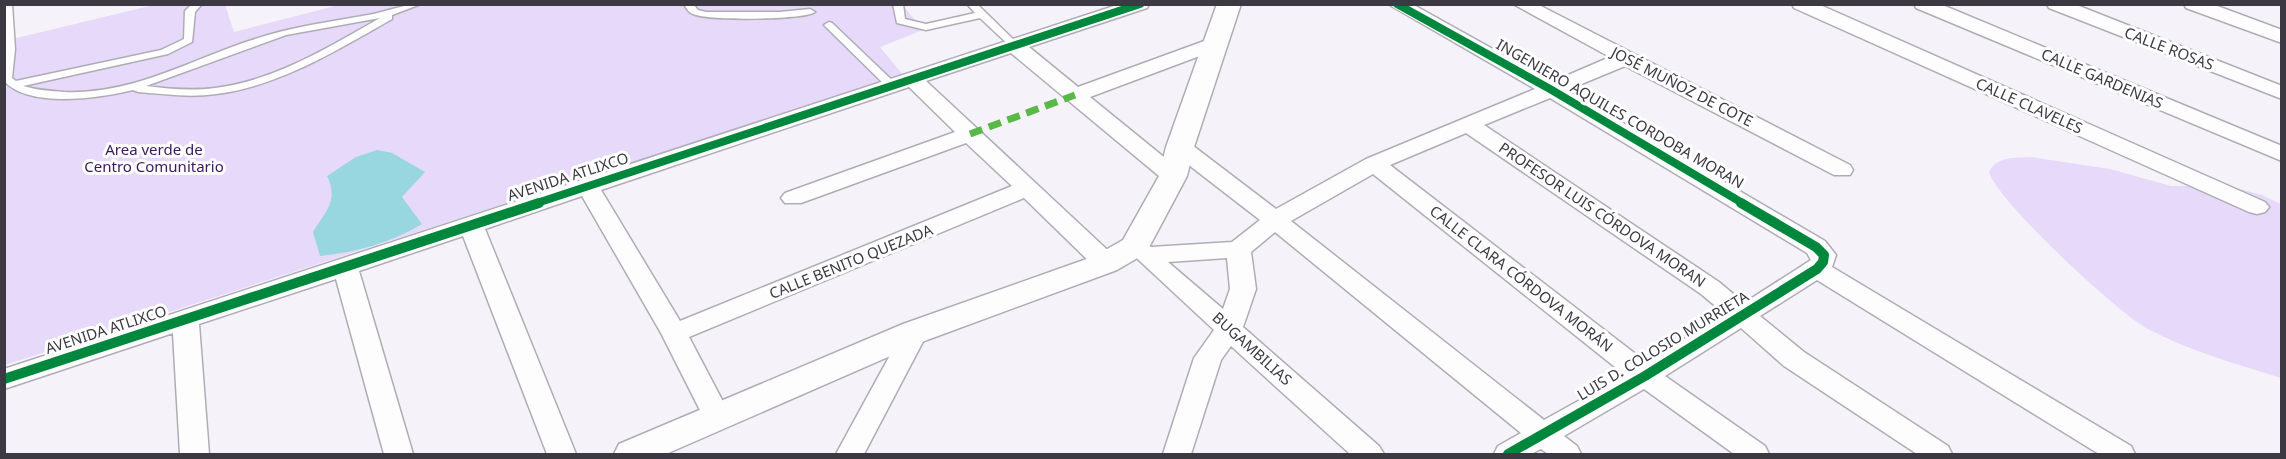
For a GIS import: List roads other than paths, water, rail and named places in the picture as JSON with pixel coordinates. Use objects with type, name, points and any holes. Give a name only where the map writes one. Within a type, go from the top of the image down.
[{"type":"street","name":"AVENIDA ATLIXCO","points":[[4,379],[1015,46],[1106,9],[1140,4]]},
{"type":"street","points":[[1140,250],[1173,177],[1180,147],[1229,4]]},
{"type":"street","name":"INGENIERO AQUILES CORDOBA MORAN","points":[[1397,4],[1550,88],[1816,247],[1820,262],[2121,454]]},
{"type":"street","name":"JOSÉ MUÑOZ DE COTE","points":[[1522,4],[1842,170]]},
{"type":"street","name":"CALLE CLAVELES","points":[[1801,4],[2257,207]]},
{"type":"street","name":"CALLE GARDENIAS","points":[[1923,4],[2282,154]]},
{"type":"street","name":"CALLE ROSAS","points":[[2056,4],[2282,93]]},
{"type":"street","points":[[2193,4],[2282,37]]},
{"type":"street","points":[[1075,96],[1214,44]]},
{"type":"street","points":[[1015,46],[1173,177]]},
{"type":"street","points":[[638,453],[915,332],[1140,250],[1238,250],[1275,220],[1374,164],[1469,125],[1550,88],[1626,58]]},
{"type":"street","points":[[902,83],[970,134],[1106,262]]},
{"type":"street","name":"PROFESOR LUIS CÓRDOVA MORAN","points":[[1469,125],[1710,288],[1794,359],[1938,454]]},
{"type":"street","points":[[793,198],[970,134]]},
{"type":"street","points":[[1180,147],[1568,454]]},
{"type":"street","name":"CALLE CLARA CÓRDOVA MORÁN","points":[[1374,164],[1645,376],[1755,454]]},
{"type":"street","points":[[588,187],[674,333],[717,417]]},
{"type":"street","name":"CALLE BENITO QUEZADA","points":[[674,333],[945,224],[1027,188]]},
{"type":"street","points":[[471,225],[562,454]]},
{"type":"street","name":"BUGAMBILIAS","points":[[1140,250],[1369,454]]},
{"type":"street","points":[[1177,454],[1208,358],[1229,328],[1243,289],[1238,250]]},
{"type":"street","name":"LUIS D. COLOSIO MURRIETA","points":[[1508,454],[1645,376],[1820,262]]},
{"type":"street","points":[[345,267],[399,454]]},
{"type":"street","points":[[185,319],[195,454]]},
{"type":"street","points":[[850,454],[915,332]]},
{"type":"lane","points":[[7,4],[7,78],[13,86],[24,90],[86,96],[134,88],[284,33],[396,13]]},
{"type":"lane","points":[[13,86],[164,52],[180,46],[189,40],[190,10],[198,4]]},
{"type":"lane","points":[[134,88],[190,93],[251,84],[298,66],[417,4]]},
{"type":"lane","points":[[688,4],[694,12],[706,15],[780,15],[810,12]]},
{"type":"lane","points":[[898,4],[900,21],[926,27],[981,15]]},
{"type":"lane","points":[[971,4],[1015,46]]},
{"type":"lane","points":[[829,26],[902,83]]},
{"type":"water","points":[[377,150],[392,153],[425,172],[402,197],[422,224],[373,246],[320,256],[313,232],[331,199],[332,192],[327,176],[356,157]]},
{"type":"park label","name":"Area verde de Centro Comunitario","points":[[154,158]]}]
